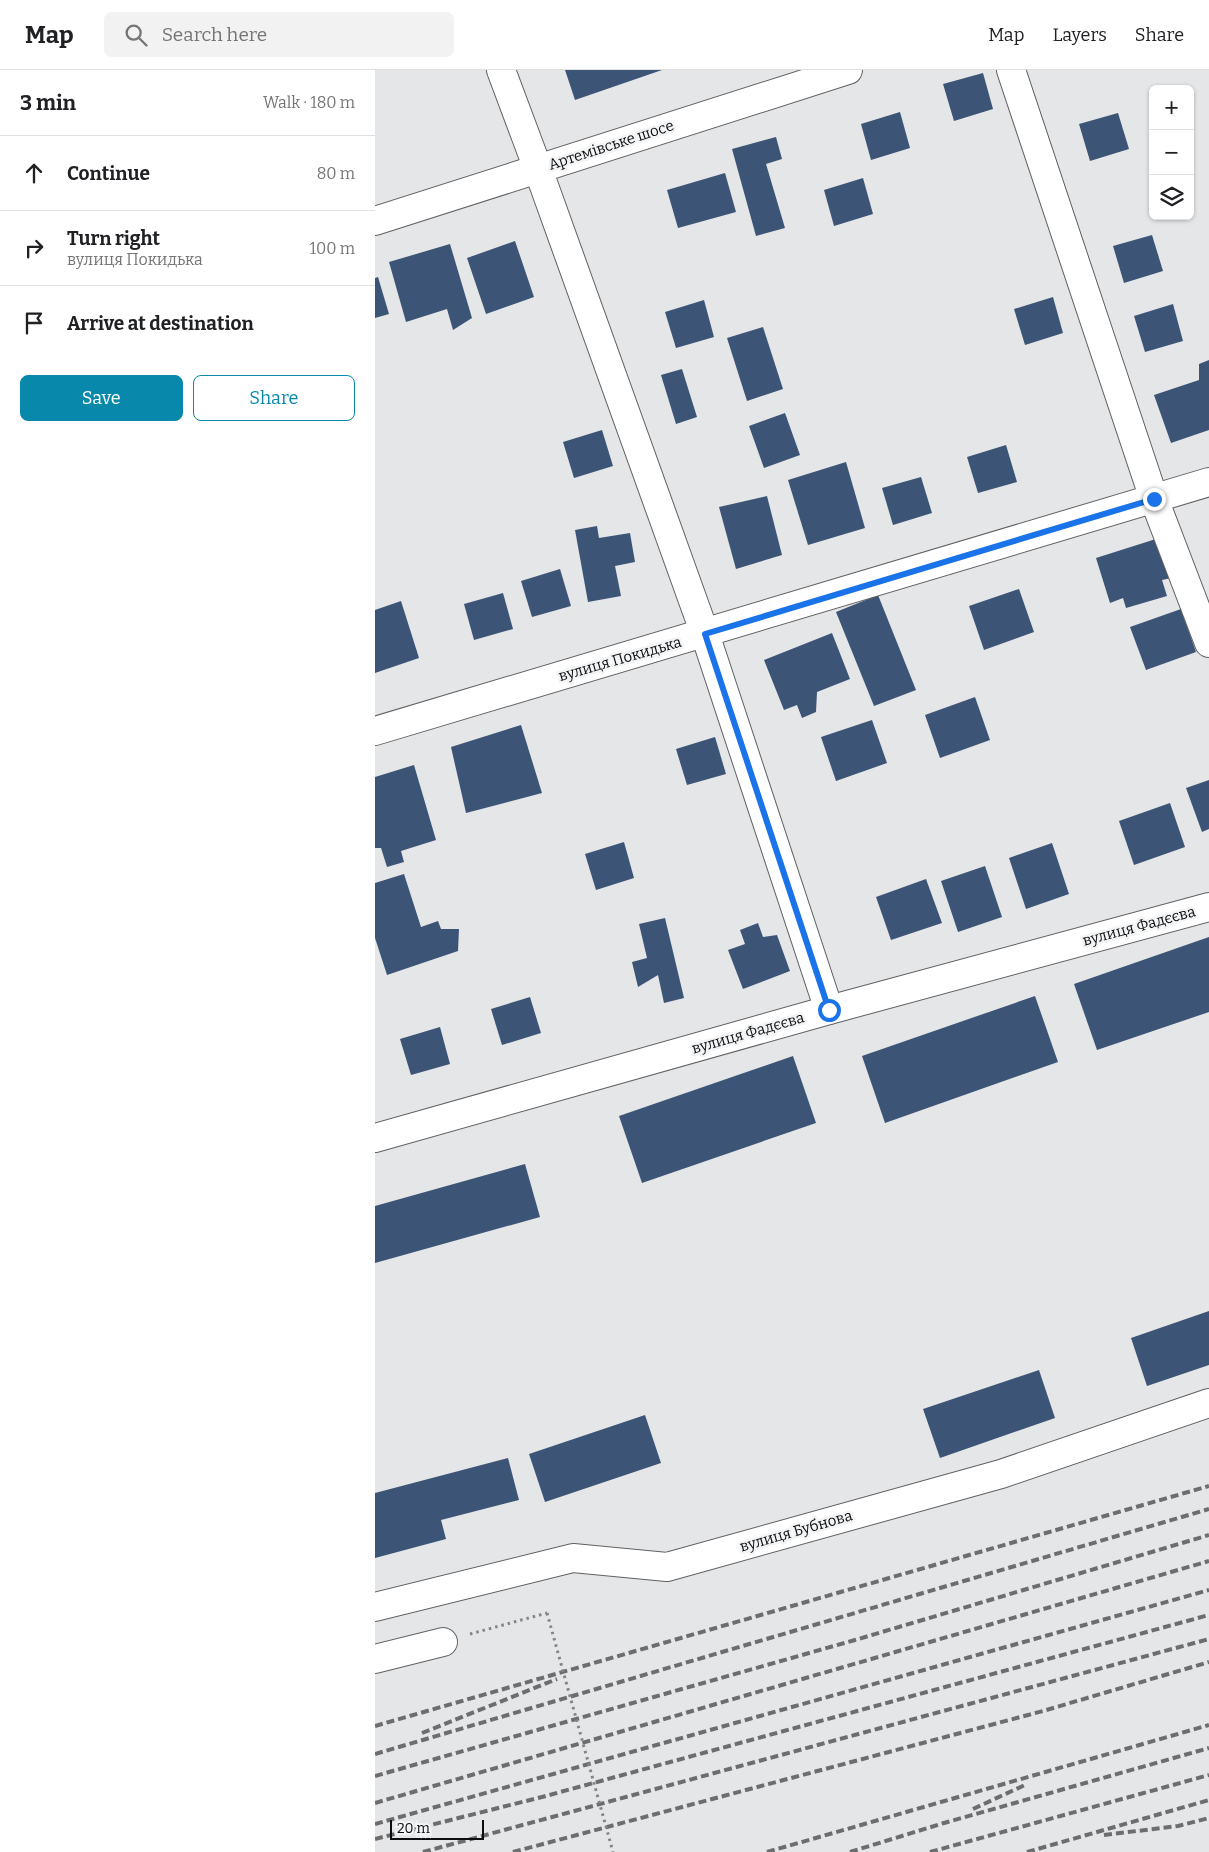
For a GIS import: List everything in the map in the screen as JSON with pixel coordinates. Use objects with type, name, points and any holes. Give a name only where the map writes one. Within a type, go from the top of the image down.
[{"type":"street","points":[[501,70],[705,634],[829,1010]]},
{"type":"street","name":"Артемівське шосе","points":[[375,221],[848,70]]},
{"type":"street","points":[[1011,70],[1154,499],[1209,643]]},
{"type":"street","name":"вулиця Покидька","points":[[375,731],[1209,482]]},
{"type":"street","name":"вулиця Фадєєва","points":[[375,1138],[829,1010],[1209,906]]},
{"type":"street","name":"вулиця Бубнова","points":[[375,1607],[573,1558],[667,1568],[1001,1474],[1209,1403]]},
{"type":"street","points":[[375,1659],[443,1642]]},
{"type":"path","points":[[443,1642],[547,1613],[613,1852]]},
{"type":"building","points":[[565,70],[662,70],[575,100]]},
{"type":"building","points":[[983,73],[993,109],[954,121],[943,84]]},
{"type":"building","points":[[900,112],[910,148],[871,160],[861,124]]},
{"type":"building","points":[[1118,113],[1129,149],[1090,161],[1079,124]]},
{"type":"building","points":[[776,137],[782,159],[766,164],[785,228],[756,236],[732,149]]},
{"type":"building","points":[[725,173],[736,212],[678,228],[667,190]]},
{"type":"building","points":[[863,178],[873,214],[834,226],[824,190]]},
{"type":"building","points":[[1152,235],[1163,271],[1124,283],[1113,246]]},
{"type":"building","points":[[515,241],[534,297],[486,314],[467,258]]},
{"type":"building","points":[[450,244],[472,318],[453,330],[447,309],[406,322],[389,262]]},
{"type":"building","points":[[378,277],[389,314],[375,318],[375,278]]},
{"type":"building","points":[[1053,297],[1063,333],[1025,345],[1014,309]]},
{"type":"building","points":[[704,300],[714,337],[676,348],[665,312]]},
{"type":"building","points":[[1173,304],[1183,341],[1145,352],[1134,316]]},
{"type":"building","points":[[763,327],[783,389],[747,401],[727,338]]},
{"type":"building","points":[[1209,360],[1209,430],[1171,443],[1154,395],[1199,380],[1199,364]]},
{"type":"building","points":[[682,369],[697,417],[676,424],[661,375]]},
{"type":"building","points":[[785,413],[800,455],[764,468],[749,426]]},
{"type":"building","points":[[602,430],[613,466],[574,478],[563,442]]},
{"type":"building","points":[[1006,445],[1017,482],[978,493],[967,457]]},
{"type":"building","points":[[846,462],[865,528],[808,545],[788,480]]},
{"type":"building","points":[[921,477],[932,513],[893,525],[882,488]]},
{"type":"building","points":[[767,496],[782,555],[736,569],[719,507]]},
{"type":"building","points":[[597,526],[599,538],[630,533],[635,562],[615,566],[621,596],[588,602],[575,530]]},
{"type":"building","points":[[1159,538],[1171,578],[1162,580],[1167,596],[1126,608],[1123,598],[1110,603],[1096,558]]},
{"type":"building","points":[[560,569],[571,606],[532,617],[521,581]]},
{"type":"building","points":[[1019,589],[1034,632],[984,650],[969,606]]},
{"type":"building","points":[[503,593],[513,629],[474,640],[464,604]]},
{"type":"building","points":[[878,595],[916,690],[874,706],[836,612]]},
{"type":"building","points":[[401,601],[419,658],[375,673],[375,610]]},
{"type":"building","points":[[1181,609],[1196,652],[1146,670],[1130,627]]},
{"type":"building","points":[[832,633],[850,679],[817,692],[816,712],[802,718],[797,705],[784,710],[764,660]]},
{"type":"building","points":[[975,697],[990,740],[940,758],[925,715]]},
{"type":"building","points":[[872,720],[887,763],[836,781],[821,737]]},
{"type":"building","points":[[521,725],[542,793],[466,813],[451,747]]},
{"type":"building","points":[[715,737],[726,774],[687,785],[676,749]]},
{"type":"building","points":[[414,765],[436,840],[401,851],[404,862],[387,867],[381,848],[375,848],[375,777]]},
{"type":"building","points":[[1209,780],[1209,829],[1202,832],[1186,788]]},
{"type":"building","points":[[1170,803],[1185,847],[1134,865],[1119,821]]},
{"type":"building","points":[[624,842],[634,878],[596,890],[585,854]]},
{"type":"building","points":[[1052,843],[1069,894],[1026,909],[1009,858]]},
{"type":"building","points":[[985,866],[1002,917],[958,932],[941,881]]},
{"type":"building","points":[[404,874],[421,927],[438,921],[441,929],[459,929],[458,951],[387,975],[375,938],[375,883]]},
{"type":"building","points":[[926,879],[942,923],[891,940],[876,897]]},
{"type":"building","points":[[665,918],[684,998],[664,1003],[658,975],[638,987],[632,962],[647,958],[639,924]]},
{"type":"building","points":[[758,923],[763,937],[777,935],[790,971],[743,989],[728,950],[745,944],[740,930]]},
{"type":"building","points":[[1209,937],[1209,1012],[1097,1050],[1074,984]]},
{"type":"building","points":[[1035,996],[1058,1062],[885,1123],[862,1056]]},
{"type":"building","points":[[530,997],[541,1033],[502,1045],[491,1009]]},
{"type":"building","points":[[440,1027],[450,1064],[411,1075],[400,1039]]},
{"type":"building","points":[[793,1056],[816,1123],[642,1183],[619,1116]]},
{"type":"building","points":[[525,1164],[540,1217],[375,1263],[375,1206]]},
{"type":"building","points":[[1209,1311],[1209,1365],[1147,1386],[1131,1338]]},
{"type":"building","points":[[1039,1370],[1055,1418],[940,1458],[923,1409]]},
{"type":"building","points":[[645,1415],[661,1463],[545,1502],[529,1454]]},
{"type":"building","points":[[508,1458],[519,1500],[441,1520],[446,1539],[375,1558],[375,1493]]},
{"type":"railway","points":[[375,1726],[1209,1486]]},
{"type":"railway","points":[[375,1754],[1209,1509]]},
{"type":"railway","points":[[375,1776],[855,1640],[1209,1535]]},
{"type":"railway","points":[[375,1803],[1209,1561]]},
{"type":"railway","points":[[375,1824],[1209,1590]]},
{"type":"railway","points":[[375,1839],[542,1797],[1209,1615]]},
{"type":"railway","points":[[423,1852],[1209,1639]]},
{"type":"railway","points":[[513,1852],[1043,1711],[1209,1662]]},
{"type":"railway","points":[[422,1733],[557,1679]]},
{"type":"railway","points":[[767,1852],[1209,1725]]},
{"type":"railway","points":[[850,1852],[944,1823],[1209,1748]]},
{"type":"railway","points":[[930,1852],[1209,1775]]},
{"type":"railway","points":[[973,1809],[1027,1784]]},
{"type":"railway","points":[[1027,1852],[1209,1800]]},
{"type":"railway","points":[[1104,1835],[1178,1826],[1209,1818]]},
{"type":"route","points":[[829,1010],[705,634],[1154,499]]}]
